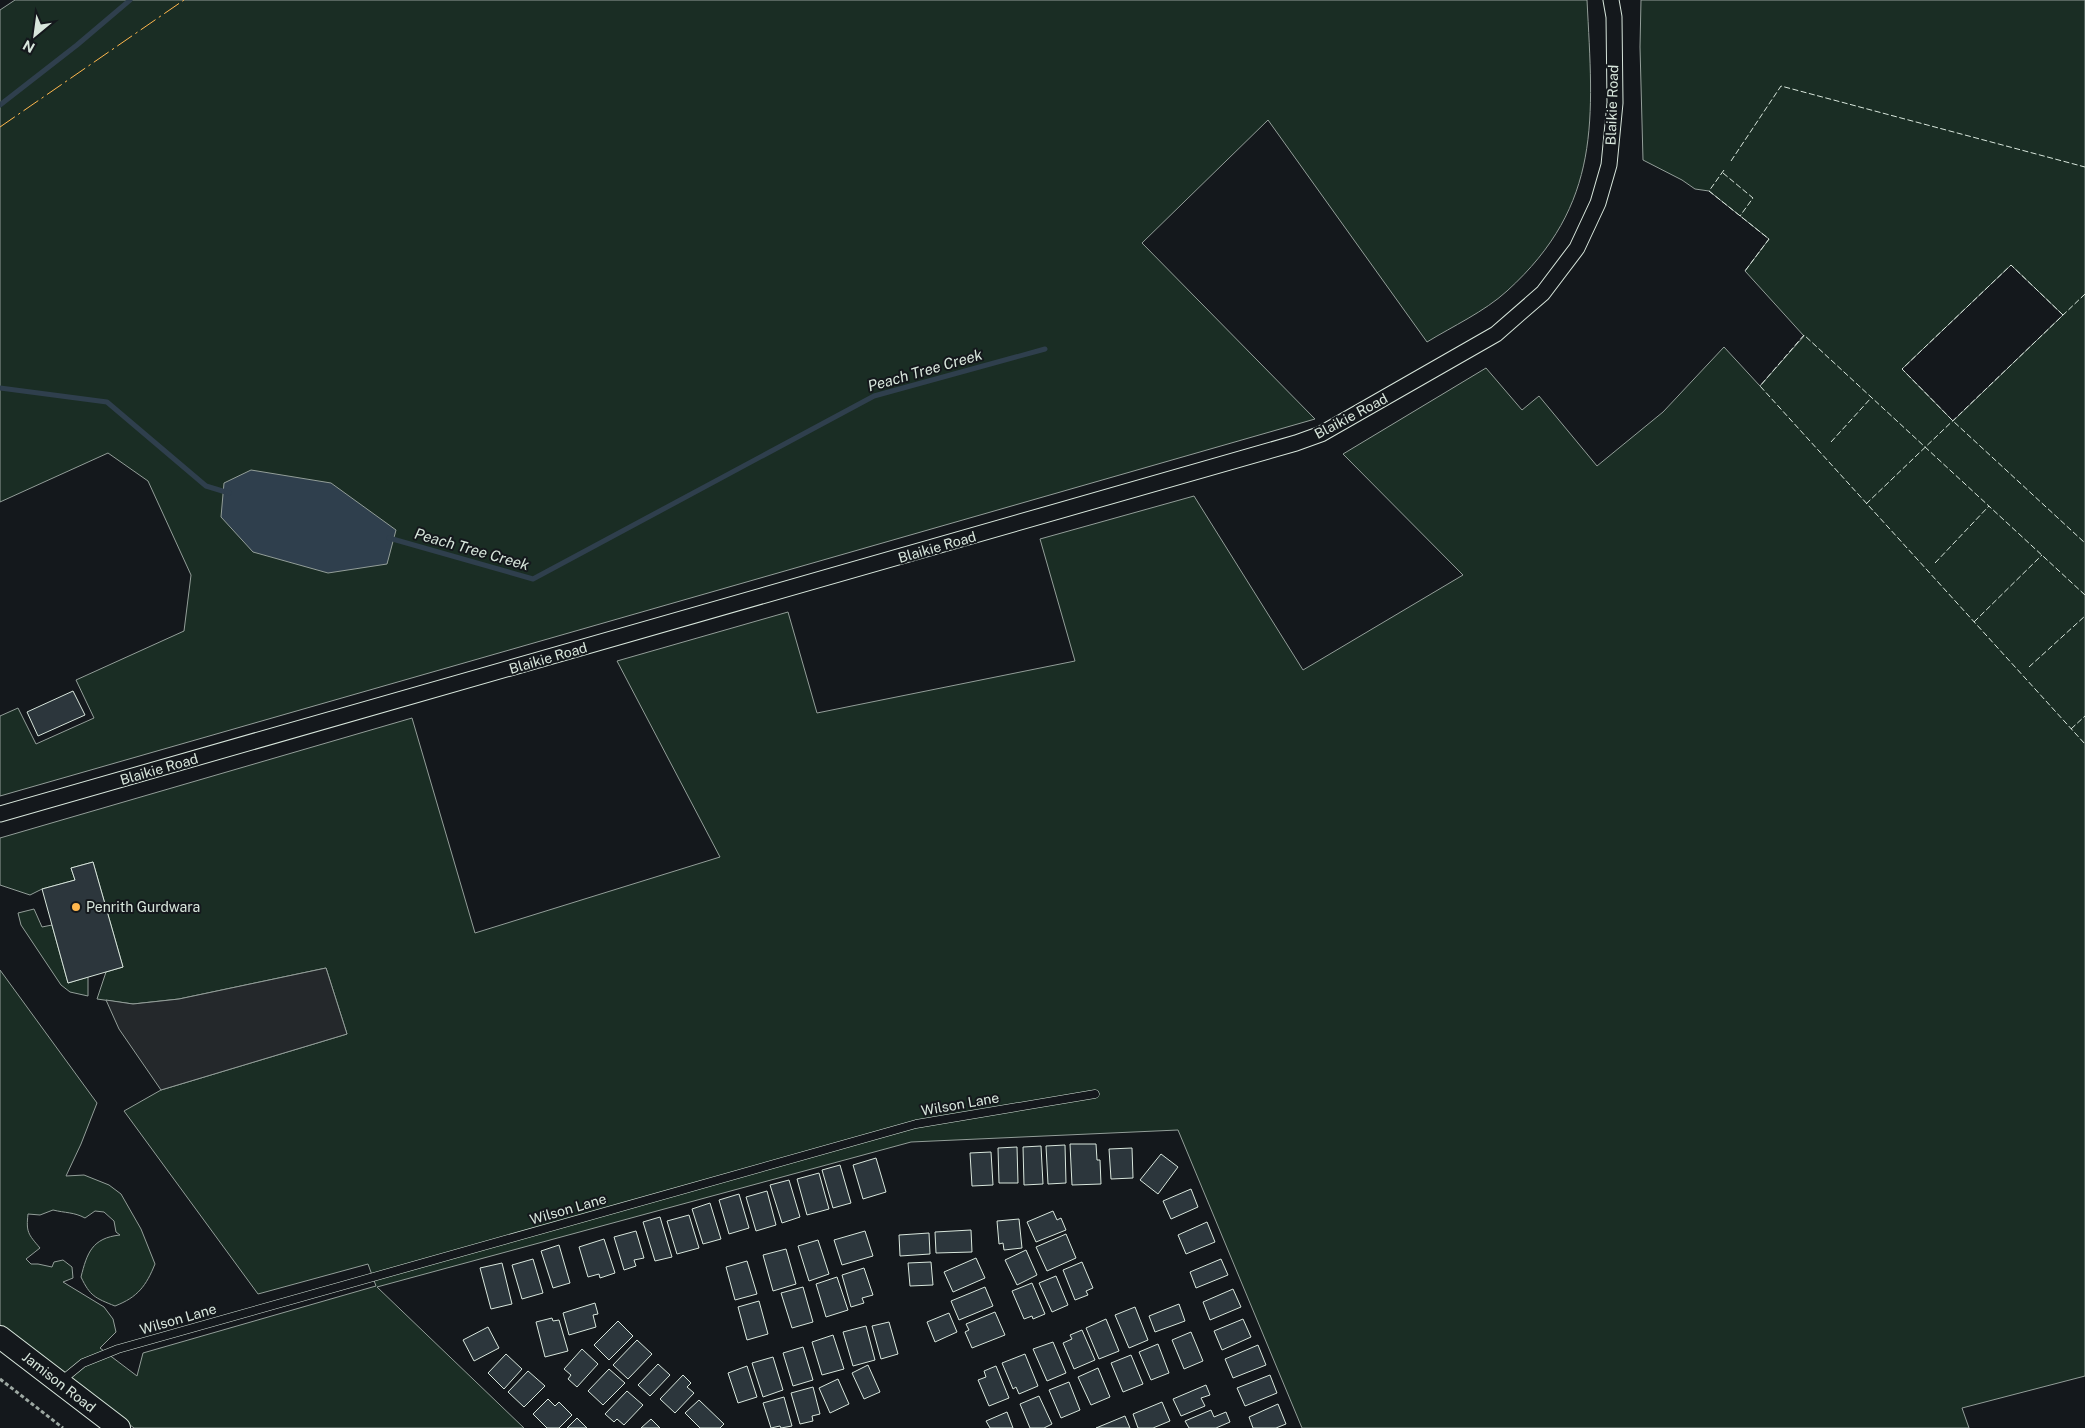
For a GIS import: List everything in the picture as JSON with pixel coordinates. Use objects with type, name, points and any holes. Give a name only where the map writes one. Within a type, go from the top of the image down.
[{"type":"street","name":"Blaikie Road","points":[[0,814],[774,594],[1322,434],[1496,334],[1543,293],[1577,248],[1598,203],[1609,166],[1615,103],[1614,17],[1611,0]]},
{"type":"street","name":"Jamison Road","points":[[0,1337],[119,1428]]},
{"type":"lane","name":"Wilson Lane","points":[[59,1382],[83,1363],[118,1349],[916,1124],[1094,1094]]},
{"type":"path","points":[[0,1378],[63,1428]]},
{"type":"green space","points":[[15,0],[1587,0],[1591,83],[1590,121],[1585,157],[1576,192],[1561,225],[1538,258],[1498,299],[1427,342],[1268,120],[1142,243],[1315,419],[0,796],[0,716],[18,708],[36,744],[94,718],[76,680],[184,631],[191,575],[148,481],[108,453],[0,502],[0,10]]},
{"type":"green space","points":[[1641,0],[2085,0],[2085,1376],[1962,1408],[1969,1428],[1302,1428],[1178,1130],[911,1142],[377,1287],[524,1428],[134,1428],[0,1325],[0,970],[97,1103],[66,1176],[84,1175],[109,1185],[121,1194],[141,1229],[155,1264],[140,1290],[130,1299],[115,1306],[94,1296],[81,1277],[92,1248],[103,1239],[120,1235],[116,1232],[114,1221],[104,1212],[95,1211],[85,1218],[53,1210],[40,1215],[28,1214],[27,1225],[29,1232],[40,1248],[26,1259],[31,1264],[52,1267],[54,1262],[63,1260],[72,1267],[73,1278],[63,1282],[104,1307],[113,1319],[116,1332],[100,1348],[137,1376],[143,1353],[376,1286],[368,1264],[258,1294],[124,1111],[161,1090],[347,1034],[326,968],[179,999],[133,1004],[97,999],[106,972],[123,967],[93,862],[71,868],[75,880],[42,889],[30,895],[0,885],[0,838],[412,718],[475,933],[720,857],[617,661],[788,612],[817,713],[1075,661],[1040,539],[1194,496],[1303,670],[1463,575],[1343,454],[1486,368],[1522,410],[1539,396],[1597,466],[1663,412],[1724,347],[1760,386],[1804,336],[1745,271],[1769,239],[1709,191],[1695,189],[1682,180],[1643,160],[1640,47]],"holes":[[[2011,265],[2063,315],[1953,421],[1902,369]]]},
{"type":"green space","points":[[34,909],[42,927],[52,925],[68,983],[88,977],[88,996],[70,992],[61,985],[21,925],[18,913]]},
{"type":"shaded area","points":[[326,968],[347,1034],[161,1090],[119,1029],[106,1000],[133,1004],[179,999]]},
{"type":"water","points":[[251,470],[331,483],[396,530],[387,564],[328,573],[253,552],[221,517],[224,483]]},
{"type":"building","points":[[73,691],[85,715],[38,736],[27,712]]},
{"type":"building","name":"Penrith Gurdwara","points":[[93,862],[123,967],[68,983],[42,889],[75,880],[71,868]]},
{"type":"building","points":[[1070,1144],[1096,1144],[1097,1160],[1100,1160],[1101,1184],[1072,1185]]},
{"type":"building","points":[[1065,1145],[1066,1183],[1048,1184],[1046,1146]]},
{"type":"building","points":[[1041,1146],[1043,1184],[1024,1185],[1023,1147]]},
{"type":"building","points":[[1017,1147],[1018,1183],[999,1183],[998,1148]]},
{"type":"building","points":[[1132,1148],[1133,1178],[1111,1179],[1109,1149]]},
{"type":"building","points":[[991,1152],[993,1185],[972,1186],[970,1153]]},
{"type":"building","points":[[1161,1154],[1178,1167],[1158,1194],[1140,1180]]},
{"type":"building","points":[[876,1158],[886,1192],[863,1199],[853,1165]]},
{"type":"building","points":[[840,1165],[851,1203],[833,1208],[822,1170]]},
{"type":"building","points":[[819,1173],[829,1209],[807,1215],[797,1179]]},
{"type":"building","points":[[789,1180],[800,1217],[782,1223],[770,1185]]},
{"type":"building","points":[[1191,1189],[1198,1207],[1171,1219],[1163,1201]]},
{"type":"building","points":[[767,1191],[776,1225],[756,1231],[746,1197]]},
{"type":"building","points":[[739,1194],[749,1228],[729,1234],[719,1200]]},
{"type":"building","points":[[710,1203],[721,1239],[703,1244],[692,1209]]},
{"type":"building","points":[[1053,1211],[1057,1220],[1061,1218],[1066,1230],[1036,1242],[1027,1222]]},
{"type":"building","points":[[689,1215],[699,1248],[677,1254],[667,1221]]},
{"type":"building","points":[[660,1217],[672,1257],[655,1261],[643,1222]]},
{"type":"building","points":[[1019,1219],[1022,1248],[1004,1250],[1003,1243],[999,1244],[997,1221]]},
{"type":"building","points":[[1207,1222],[1215,1242],[1186,1254],[1178,1235]]},
{"type":"building","points":[[971,1230],[972,1252],[936,1253],[935,1232]]},
{"type":"building","points":[[636,1231],[644,1258],[634,1260],[636,1266],[624,1270],[614,1237]]},
{"type":"building","points":[[865,1231],[873,1256],[842,1265],[834,1240]]},
{"type":"building","points":[[929,1233],[930,1254],[900,1256],[899,1235]]},
{"type":"building","points":[[1066,1234],[1076,1258],[1047,1271],[1036,1247]]},
{"type":"building","points":[[604,1239],[615,1273],[600,1278],[599,1274],[588,1277],[579,1247]]},
{"type":"building","points":[[818,1240],[829,1274],[809,1281],[798,1246]]},
{"type":"building","points":[[559,1245],[570,1283],[553,1288],[541,1251]]},
{"type":"building","points":[[786,1249],[796,1284],[773,1291],[763,1255]]},
{"type":"building","points":[[1026,1250],[1037,1275],[1017,1285],[1005,1260]]},
{"type":"building","points":[[976,1258],[985,1278],[953,1292],[944,1272]]},
{"type":"building","points":[[533,1259],[543,1293],[522,1299],[512,1265]]},
{"type":"building","points":[[1221,1259],[1228,1275],[1196,1288],[1190,1272]]},
{"type":"building","points":[[747,1261],[757,1294],[735,1300],[726,1267]]},
{"type":"building","points":[[931,1262],[933,1285],[910,1286],[908,1263]]},
{"type":"building","points":[[1082,1262],[1093,1288],[1086,1291],[1088,1295],[1075,1300],[1063,1270]]},
{"type":"building","points":[[502,1263],[512,1304],[491,1309],[480,1268]]},
{"type":"building","points":[[864,1268],[873,1295],[862,1298],[864,1303],[851,1307],[842,1275]]},
{"type":"building","points":[[1056,1276],[1068,1305],[1052,1312],[1039,1283]]},
{"type":"building","points":[[837,1277],[848,1310],[826,1317],[816,1284]]},
{"type":"building","points":[[1032,1283],[1045,1314],[1033,1319],[1032,1316],[1024,1319],[1012,1291]]},
{"type":"building","points":[[803,1287],[813,1322],[792,1328],[781,1293]]},
{"type":"building","points":[[985,1287],[993,1306],[959,1320],[951,1301]]},
{"type":"building","points":[[1233,1289],[1241,1307],[1210,1320],[1203,1302]]},
{"type":"building","points":[[759,1301],[768,1334],[747,1340],[738,1307]]},
{"type":"building","points":[[595,1303],[598,1314],[593,1315],[596,1327],[569,1335],[563,1313]]},
{"type":"building","points":[[1179,1304],[1185,1321],[1155,1332],[1149,1316]]},
{"type":"building","points":[[1135,1307],[1148,1340],[1129,1348],[1115,1315]]},
{"type":"building","points":[[995,1312],[1005,1335],[972,1348],[965,1332],[969,1330],[966,1324]]},
{"type":"building","points":[[949,1313],[957,1332],[935,1342],[927,1322]]},
{"type":"building","points":[[552,1318],[553,1321],[559,1320],[568,1351],[545,1357],[536,1322]]},
{"type":"building","points":[[1106,1319],[1119,1351],[1099,1359],[1086,1328]]},
{"type":"building","points":[[1243,1319],[1251,1337],[1222,1350],[1214,1331]]},
{"type":"building","points":[[618,1321],[633,1336],[609,1360],[594,1345]]},
{"type":"building","points":[[889,1322],[898,1354],[881,1359],[872,1326]]},
{"type":"building","points":[[866,1326],[875,1360],[853,1366],[843,1332]]},
{"type":"building","points":[[488,1327],[499,1348],[474,1361],[463,1340]]},
{"type":"building","points":[[1082,1330],[1095,1360],[1074,1369],[1063,1343],[1072,1339],[1070,1335]]},
{"type":"building","points":[[1191,1332],[1203,1361],[1184,1369],[1172,1340]]},
{"type":"building","points":[[833,1335],[844,1369],[822,1375],[812,1342]]},
{"type":"building","points":[[637,1340],[652,1354],[628,1379],[613,1365]]},
{"type":"building","points":[[1053,1342],[1066,1373],[1047,1381],[1033,1349]]},
{"type":"building","points":[[1158,1344],[1169,1373],[1151,1380],[1139,1352]]},
{"type":"building","points":[[1258,1345],[1266,1365],[1233,1378],[1225,1359]]},
{"type":"building","points":[[803,1347],[813,1380],[793,1386],[783,1353]]},
{"type":"building","points":[[582,1349],[598,1364],[577,1387],[568,1379],[571,1375],[564,1369]]},
{"type":"building","points":[[506,1354],[522,1369],[504,1389],[488,1373]]},
{"type":"building","points":[[1025,1354],[1038,1386],[1019,1394],[1016,1387],[1013,1389],[1002,1363]]},
{"type":"building","points":[[1131,1355],[1143,1384],[1123,1392],[1111,1363]]},
{"type":"building","points":[[773,1357],[783,1390],[763,1397],[752,1363]]},
{"type":"building","points":[[658,1364],[670,1375],[650,1396],[638,1385]]},
{"type":"building","points":[[868,1365],[880,1392],[864,1399],[852,1373]]},
{"type":"building","points":[[747,1366],[757,1397],[738,1403],[728,1373]]},
{"type":"building","points":[[996,1366],[1009,1398],[989,1406],[978,1380],[986,1377],[984,1371]]},
{"type":"building","points":[[1098,1368],[1110,1397],[1091,1405],[1078,1377]]},
{"type":"building","points":[[609,1369],[625,1383],[603,1405],[588,1391]]},
{"type":"building","points":[[528,1371],[545,1386],[524,1407],[508,1392]]},
{"type":"building","points":[[683,1375],[691,1383],[687,1387],[694,1393],[675,1413],[660,1399]]},
{"type":"building","points":[[1270,1375],[1277,1393],[1245,1406],[1237,1388]]},
{"type":"building","points":[[838,1379],[849,1404],[830,1413],[819,1388]]},
{"type":"building","points":[[1069,1382],[1080,1410],[1061,1418],[1049,1390]]},
{"type":"building","points":[[1206,1385],[1210,1395],[1201,1398],[1205,1406],[1181,1416],[1173,1399]]},
{"type":"building","points":[[813,1387],[820,1414],[812,1416],[813,1421],[800,1424],[791,1393]]},
{"type":"building","points":[[627,1391],[643,1405],[624,1425],[617,1419],[614,1422],[605,1414]]},
{"type":"building","points":[[1039,1396],[1052,1424],[1044,1428],[1030,1428],[1020,1404]]},
{"type":"building","points":[[784,1397],[792,1426],[771,1428],[763,1403]]},
{"type":"building","points":[[548,1399],[555,1406],[559,1402],[572,1415],[559,1428],[547,1428],[533,1414]]},
{"type":"building","points":[[699,1400],[724,1424],[720,1428],[700,1428],[685,1413]]},
{"type":"building","points":[[1162,1402],[1170,1421],[1153,1428],[1138,1428],[1133,1414]]},
{"type":"building","points":[[1278,1404],[1286,1424],[1276,1428],[1253,1428],[1249,1417]]},
{"type":"building","points":[[1211,1410],[1214,1417],[1226,1412],[1230,1422],[1216,1428],[1189,1428],[1185,1421]]},
{"type":"building","points":[[1007,1412],[1013,1428],[990,1428],[986,1421]]},
{"type":"building","points":[[1125,1416],[1130,1428],[1096,1428]]},
{"type":"building","points":[[577,1418],[587,1428],[567,1428]]},
{"type":"building","points":[[651,1419],[660,1428],[641,1428]]},
{"type":"waterway","points":[[0,105],[77,45],[130,0]]},
{"type":"waterway","name":"Peach Tree Creek","points":[[389,538],[533,579],[874,396],[1045,349]]},
{"type":"waterway","name":"Peach Tree Creek","points":[[0,388],[107,402],[206,486],[229,493]]},
{"type":"fence","points":[[1731,161],[1781,86],[2085,167]]},
{"type":"fence","points":[[1724,170],[1709,191],[1769,239],[1745,271]]},
{"type":"fence","points":[[1723,173],[1753,198],[1740,216]]},
{"type":"fence","points":[[2063,315],[2011,265],[1902,369],[1953,421],[2085,543]]},
{"type":"fence","points":[[1866,504],[2085,294]]},
{"type":"fence","points":[[2085,595],[1804,335],[1760,386],[2085,744]]},
{"type":"fence","points":[[1831,442],[1871,398]]},
{"type":"fence","points":[[1935,563],[1989,506]]},
{"type":"fence","points":[[1974,622],[2042,555]]},
{"type":"fence","points":[[2029,667],[2085,616]]},
{"type":"fence","points":[[2071,729],[2085,716]]},
{"type":"power","points":[[0,127],[184,0]]},
{"type":"place","name":"Penrith Gurdwara","points":[[76,907]]}]
